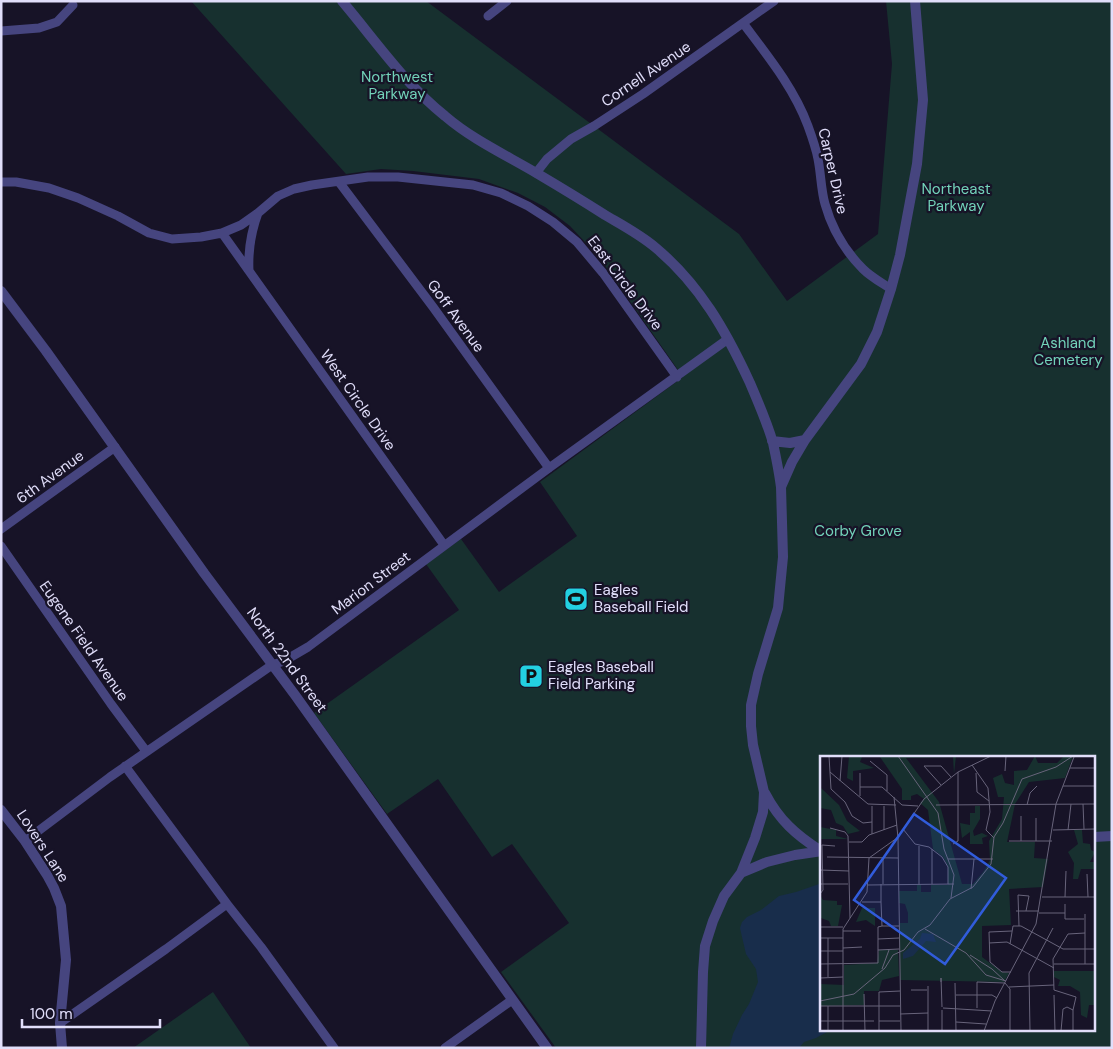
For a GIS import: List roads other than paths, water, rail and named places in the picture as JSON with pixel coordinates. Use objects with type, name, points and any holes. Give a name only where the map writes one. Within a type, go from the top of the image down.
[{"type":"street","points":[[342,1],[400,72],[444,116],[469,134],[631,230],[655,247],[695,286],[714,313],[756,398],[772,441],[781,488],[783,557],[778,608],[758,674],[751,705],[750,726],[753,745],[764,792],[770,804],[786,825],[802,839],[820,850]]},
{"type":"street","points":[[488,16],[507,1]]},
{"type":"street","name":"Cornell Avenue","points":[[536,173],[547,159],[571,139],[643,94],[774,1]]},
{"type":"street","points":[[781,488],[792,462],[805,440],[861,364],[877,332],[891,289],[900,255],[917,164],[923,100],[915,1]]},
{"type":"street","points":[[1,31],[39,28],[58,22],[73,5]]},
{"type":"street","name":"Carper Drive","points":[[743,23],[773,63],[798,102],[808,125],[818,159],[825,203],[837,236],[864,270],[891,289]]},
{"type":"street","name":"East Circle Drive","points":[[1,182],[16,182],[48,188],[78,198],[118,216],[149,233],[172,239],[201,238],[222,233],[241,225],[278,196],[294,188],[368,177],[398,177],[458,182],[501,193],[528,206],[553,222],[577,242],[603,273],[677,377]]},
{"type":"street","name":"Goff Avenue","points":[[339,182],[433,307],[549,468]]},
{"type":"street","points":[[249,271],[251,238],[258,213]]},
{"type":"street","name":"West Circle Drive","points":[[222,233],[444,545]]},
{"type":"street","name":"North 22nd Street","points":[[1,291],[548,1048]]},
{"type":"street","name":"Marion Street","points":[[25,840],[146,751],[272,665],[284,662],[308,648],[444,545],[728,339]]},
{"type":"street","points":[[772,441],[790,443],[805,440]]},
{"type":"street","name":"6th Avenue","points":[[1,529],[115,447]]},
{"type":"street","name":"Eugene Field Avenue","points":[[1,546],[146,751]]},
{"type":"street","points":[[125,766],[334,1048]]},
{"type":"street","points":[[701,1048],[705,946],[724,896],[741,873],[756,838],[763,812],[764,792]]},
{"type":"street","name":"Lovers Lane","points":[[1,810],[25,840],[54,888],[61,906],[66,960],[60,1023],[62,1048]]},
{"type":"street","points":[[1096,837],[1112,836]]},
{"type":"street","points":[[741,873],[767,862],[820,851]]},
{"type":"street","points":[[60,1023],[227,904]]},
{"type":"street","points":[[445,1048],[512,1000]]},
{"type":"water","points":[[820,884],[820,1032],[827,1032],[804,1042],[799,1048],[729,1048],[733,1034],[758,982],[756,969],[746,954],[740,928],[742,922],[779,896]]},
{"type":"place","name":"Eagles Baseball Field","points":[[576,599]]},
{"type":"place","name":"Eagles Baseball Field Parking","points":[[531,676]]},
{"type":"park label","name":"Northwest Parkway","points":[[397,86]]},
{"type":"park label","name":"Northeast Parkway","points":[[956,198]]},
{"type":"park label","name":"Ashland Cemetery","points":[[1068,352]]},
{"type":"park label","name":"Corby Grove","points":[[858,531]]}]
